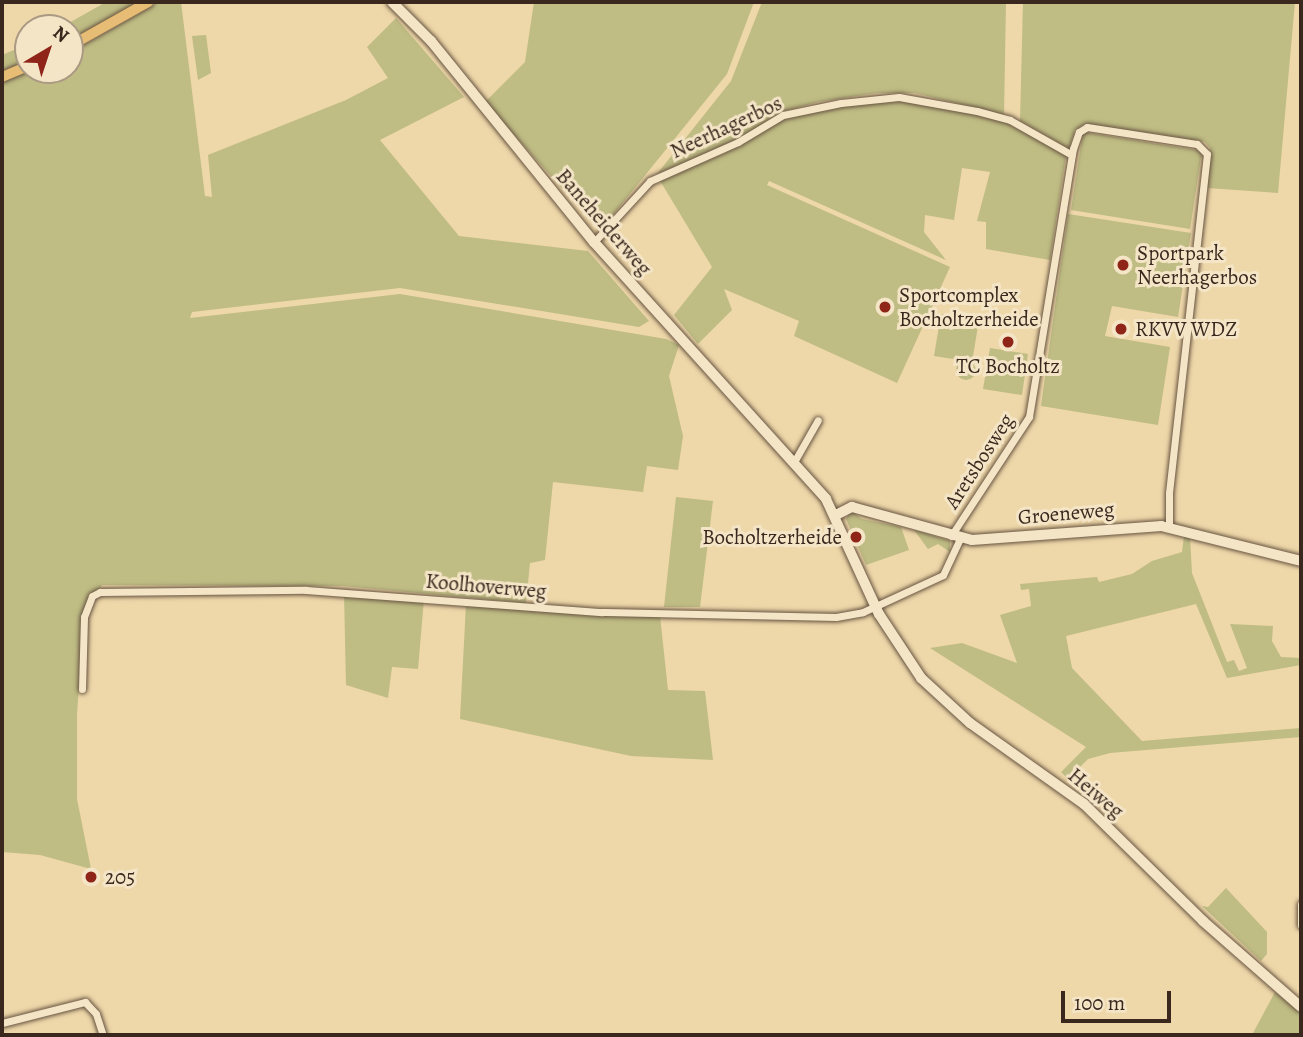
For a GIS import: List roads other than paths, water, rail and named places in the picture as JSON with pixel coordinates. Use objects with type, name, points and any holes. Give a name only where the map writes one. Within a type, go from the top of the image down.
[{"type":"main road","points":[[84,38],[148,2]]},
{"type":"street","name":"Baneheiderweg","points":[[392,2],[431,41],[594,242],[794,462],[836,515],[874,605]]},
{"type":"street","name":"Neerhagerbos","points":[[594,242],[646,183],[738,142],[783,116],[899,97],[1010,120],[1072,155]]},
{"type":"street","points":[[1072,155],[1078,134],[1087,127],[1200,145],[1208,158],[1169,493],[1169,527]]},
{"type":"street","name":"Aretsbosweg","points":[[874,605],[943,575],[956,538],[1029,417],[1072,155]]},
{"type":"street","points":[[794,462],[818,420]]},
{"type":"street","name":"Groeneweg","points":[[836,515],[852,507],[956,538],[1141,525],[1169,527],[1301,561]]},
{"type":"street","name":"Koolhoverweg","points":[[82,689],[84,617],[92,596],[108,591],[306,590],[547,609],[775,617],[843,617],[874,605]]},
{"type":"street","name":"Heiweg","points":[[874,605],[904,655],[940,698],[1084,804],[1203,921],[1301,1007]]},
{"type":"street","points":[[1301,904],[1301,925]]},
{"type":"street","points":[[2,1023],[85,1002],[96,1014],[103,1035]]},
{"type":"place","name":"Sportpark Neerhagerbos","points":[[1123,265]]},
{"type":"place","name":"Sportcomplex Bocholtzerheide","points":[[885,307]]},
{"type":"place","name":"RKVV WDZ","points":[[1121,329]]},
{"type":"place","name":"TC Bocholtz","points":[[1008,342]]},
{"type":"place","name":"Bocholtzerheide","points":[[856,537]]},
{"type":"place","name":"205","points":[[91,877]]}]
